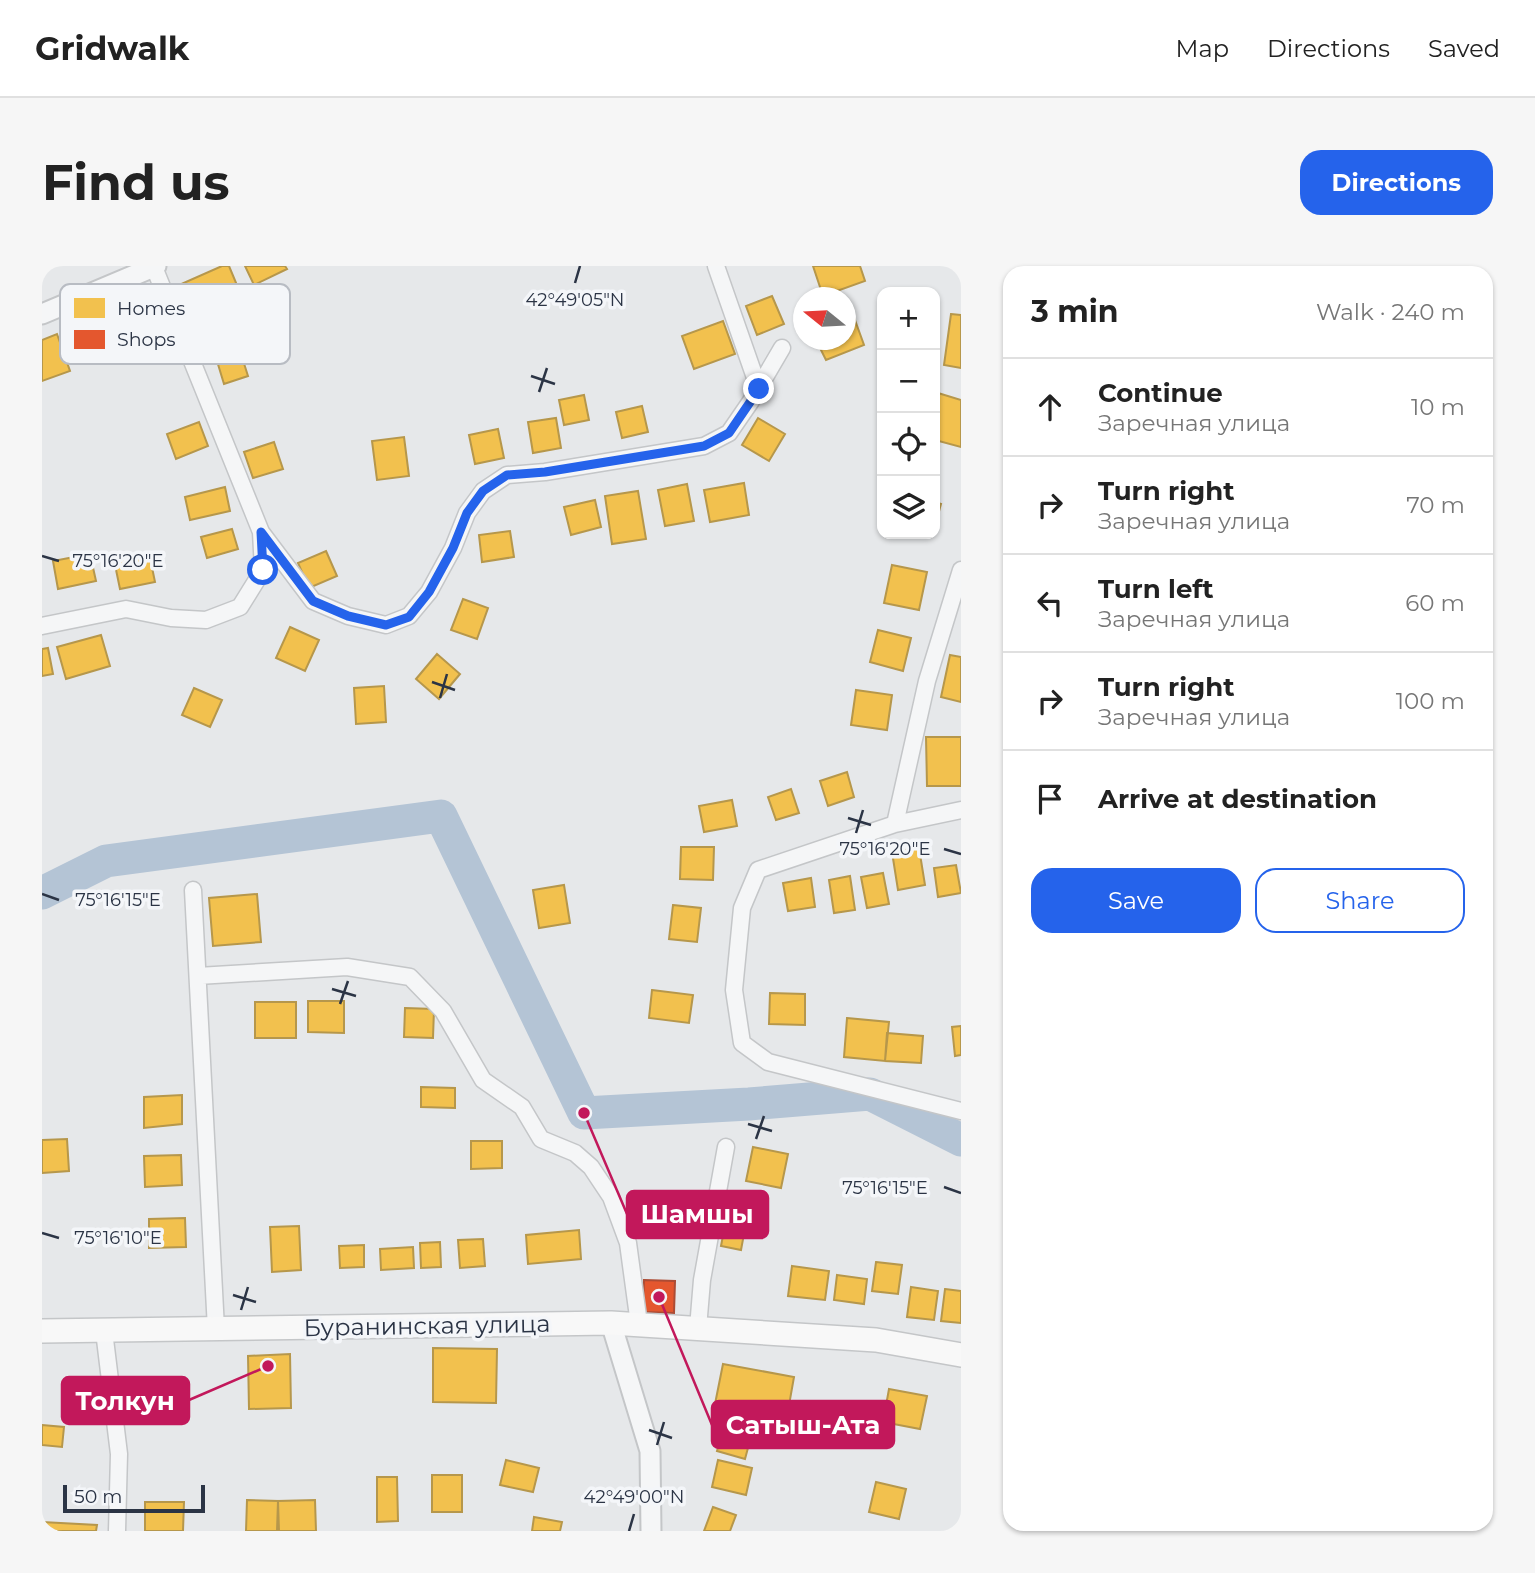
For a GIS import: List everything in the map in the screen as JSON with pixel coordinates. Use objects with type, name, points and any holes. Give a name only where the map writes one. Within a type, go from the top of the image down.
[{"type":"main road","name":"Буранинская улица","points":[[42,1331],[639,1324],[876,1340],[961,1355]]},
{"type":"street","points":[[113,284],[155,266],[162,284]]},
{"type":"street","points":[[716,266],[759,389]]},
{"type":"street","points":[[42,314],[60,306]]},
{"type":"street","points":[[194,364],[261,532],[313,601],[348,616],[386,625],[409,617],[429,592],[453,548],[467,513],[483,491],[507,475],[545,472],[704,446],[729,433],[759,389],[782,348]]},
{"type":"street","points":[[42,626],[126,609],[171,618],[206,620],[240,607],[263,570],[261,532]]},
{"type":"street","points":[[895,824],[926,681],[961,570]]},
{"type":"street","points":[[961,810],[895,824],[758,870],[742,908],[734,990],[742,1044],[768,1062],[961,1111]]},
{"type":"street","points":[[193,890],[216,1329]]},
{"type":"street","points":[[198,976],[347,967],[410,977],[443,1011],[483,1080],[522,1107],[541,1139],[575,1153],[592,1167],[611,1197],[628,1243],[639,1324]]},
{"type":"street","points":[[698,1328],[702,1280],[726,1147]]},
{"type":"street","points":[[611,1324],[650,1451],[651,1531]]},
{"type":"street","points":[[104,1331],[118,1454],[117,1531]]},
{"type":"building: Homes","points":[[222,266],[229,266],[236,284],[181,284]]},
{"type":"building: Homes","points":[[245,266],[285,266],[287,269],[256,284],[254,284]]},
{"type":"building: Homes","points":[[813,266],[860,266],[865,281],[848,287],[820,287]]},
{"type":"building: Homes","points":[[772,296],[784,324],[757,335],[746,306]]},
{"type":"building: Homes","points":[[951,314],[961,315],[961,368],[944,365]]},
{"type":"building: Homes","points":[[723,321],[735,354],[694,369],[682,336]]},
{"type":"building: Homes","points":[[856,323],[864,345],[856,348]]},
{"type":"building: Homes","points":[[57,334],[60,343],[60,364],[68,364],[70,371],[42,381],[42,340]]},
{"type":"building: Homes","points":[[821,350],[851,350],[826,360]]},
{"type":"building: Homes","points":[[218,364],[244,364],[248,376],[224,384]]},
{"type":"building: Homes","points":[[940,394],[961,400],[961,447],[940,441]]},
{"type":"building: Homes","points":[[584,395],[589,420],[564,425],[559,400]]},
{"type":"building: Homes","points":[[642,406],[648,432],[622,438],[616,412]]},
{"type":"building: Homes","points":[[556,418],[561,448],[533,453],[528,422]]},
{"type":"building: Homes","points":[[758,418],[785,434],[769,461],[742,445]]},
{"type":"building: Homes","points":[[199,422],[208,446],[176,459],[167,434]]},
{"type":"building: Homes","points":[[498,429],[504,458],[475,464],[469,435]]},
{"type":"building: Homes","points":[[404,437],[409,476],[377,480],[372,441]]},
{"type":"building: Homes","points":[[274,442],[283,469],[253,478],[244,452]]},
{"type":"building: Homes","points":[[744,483],[749,515],[710,522],[704,490]]},
{"type":"building: Homes","points":[[687,484],[694,521],[665,526],[658,490]]},
{"type":"building: Homes","points":[[225,487],[230,511],[190,520],[185,497]]},
{"type":"building: Homes","points":[[638,491],[646,539],[612,544],[605,496]]},
{"type":"building: Homes","points":[[595,500],[601,527],[571,535],[564,507]]},
{"type":"building: Homes","points":[[232,529],[238,549],[207,558],[201,537]]},
{"type":"building: Homes","points":[[510,531],[514,557],[482,562],[479,535]]},
{"type":"building: Homes","points":[[326,551],[337,576],[309,588],[298,563]]},
{"type":"building: Homes","points":[[149,553],[155,582],[120,589],[114,560]]},
{"type":"building: Homes","points":[[90,554],[96,581],[58,589],[53,561]]},
{"type":"building: Homes","points":[[892,565],[927,572],[919,610],[884,603]]},
{"type":"building: Homes","points":[[463,599],[488,608],[477,639],[451,630]]},
{"type":"building: Homes","points":[[290,627],[319,640],[305,671],[276,658]]},
{"type":"building: Homes","points":[[878,630],[911,638],[903,671],[870,662]]},
{"type":"building: Homes","points":[[101,635],[110,666],[66,679],[57,647]]},
{"type":"building: Homes","points":[[48,648],[53,674],[42,676],[42,649]]},
{"type":"building: Homes","points":[[437,654],[460,674],[439,699],[416,679]]},
{"type":"building: Homes","points":[[950,655],[961,657],[961,702],[941,697]]},
{"type":"building: Homes","points":[[384,686],[386,722],[356,724],[354,688]]},
{"type":"building: Homes","points":[[194,688],[222,700],[210,727],[182,715]]},
{"type":"building: Homes","points":[[856,690],[892,695],[887,730],[851,725]]},
{"type":"building: Homes","points":[[926,737],[961,737],[961,786],[927,786]]},
{"type":"building: Homes","points":[[847,772],[854,797],[828,806],[820,781]]},
{"type":"building: Homes","points":[[791,789],[799,813],[776,820],[768,797]]},
{"type":"building: Homes","points":[[732,800],[737,826],[704,832],[699,806]]},
{"type":"building: Homes","points":[[681,847],[714,847],[713,880],[680,879]]},
{"type":"building: Homes","points":[[919,848],[925,885],[898,890],[892,852]]},
{"type":"building: Homes","points":[[956,865],[961,893],[938,897],[934,868]]},
{"type":"building: Homes","points":[[883,873],[889,904],[867,908],[861,877]]},
{"type":"building: Homes","points":[[850,876],[855,910],[834,913],[829,880]]},
{"type":"building: Homes","points":[[811,878],[815,907],[788,911],[783,883]]},
{"type":"building: Homes","points":[[564,885],[570,923],[539,928],[533,890]]},
{"type":"building: Homes","points":[[257,894],[261,942],[213,946],[209,898]]},
{"type":"building: Homes","points":[[673,905],[701,908],[697,942],[669,939]]},
{"type":"building: Homes","points":[[652,990],[693,995],[689,1023],[649,1018]]},
{"type":"building: Homes","points":[[770,993],[805,994],[805,1025],[769,1024]]},
{"type":"building: Homes","points":[[308,1001],[344,1001],[344,1033],[308,1032]]},
{"type":"building: Homes","points":[[255,1002],[296,1002],[296,1038],[255,1038]]},
{"type":"building: Homes","points":[[405,1008],[434,1009],[433,1038],[404,1037]]},
{"type":"building: Homes","points":[[847,1018],[889,1022],[885,1061],[844,1057]]},
{"type":"building: Homes","points":[[961,1026],[961,1055],[955,1056],[952,1027]]},
{"type":"building: Homes","points":[[887,1033],[923,1036],[921,1063],[885,1061]]},
{"type":"building: Homes","points":[[421,1087],[455,1088],[455,1108],[421,1107]]},
{"type":"building: Homes","points":[[182,1095],[182,1124],[144,1128],[144,1097]]},
{"type":"building: Homes","points":[[67,1139],[69,1171],[42,1173],[42,1140]]},
{"type":"building: Homes","points":[[471,1141],[502,1141],[502,1168],[471,1169]]},
{"type":"building: Homes","points":[[753,1147],[788,1154],[781,1188],[746,1181]]},
{"type":"building: Homes","points":[[181,1155],[182,1185],[145,1187],[144,1156]]},
{"type":"building: Homes","points":[[185,1218],[186,1247],[149,1248],[149,1219]]},
{"type":"building: Homes","points":[[726,1220],[746,1223],[741,1250],[721,1246]]},
{"type":"building: Homes","points":[[299,1226],[301,1270],[272,1272],[270,1227]]},
{"type":"building: Homes","points":[[579,1230],[581,1259],[528,1264],[526,1235]]},
{"type":"building: Homes","points":[[483,1239],[485,1266],[460,1268],[458,1240]]},
{"type":"building: Homes","points":[[440,1242],[441,1267],[421,1268],[420,1243]]},
{"type":"building: Homes","points":[[364,1245],[364,1267],[340,1268],[339,1246]]},
{"type":"building: Homes","points":[[413,1247],[414,1268],[381,1270],[380,1249]]},
{"type":"building: Homes","points":[[876,1262],[902,1265],[898,1294],[872,1291]]},
{"type":"building: Homes","points":[[792,1266],[829,1271],[825,1300],[788,1296]]},
{"type":"building: Homes","points":[[837,1275],[867,1279],[864,1304],[834,1300]]},
{"type":"building: Homes","points":[[911,1287],[938,1291],[934,1320],[907,1317]]},
{"type":"building: Homes","points":[[945,1289],[961,1291],[961,1323],[941,1321]]},
{"type":"building: Homes","points":[[433,1348],[497,1349],[496,1403],[433,1402]]},
{"type":"building: Homes","points":[[290,1354],[291,1408],[249,1409],[248,1356]]},
{"type":"building: Homes","points":[[723,1364],[794,1377],[786,1422],[714,1409]]},
{"type":"building: Homes","points":[[889,1389],[927,1396],[920,1429],[883,1422]]},
{"type":"building: Homes","points":[[42,1425],[64,1427],[62,1447],[42,1445]]},
{"type":"building: Homes","points":[[724,1426],[752,1433],[745,1459],[717,1451]]},
{"type":"building: Homes","points":[[506,1460],[539,1468],[533,1492],[500,1485]]},
{"type":"building: Homes","points":[[718,1460],[752,1468],[746,1495],[712,1487]]},
{"type":"building: Homes","points":[[432,1475],[462,1475],[462,1512],[432,1512]]},
{"type":"building: Homes","points":[[377,1477],[397,1477],[398,1521],[377,1522]]},
{"type":"building: Homes","points":[[876,1482],[906,1489],[899,1519],[869,1512]]},
{"type":"building: Homes","points":[[247,1500],[278,1501],[277,1531],[246,1531]]},
{"type":"building: Homes","points":[[315,1500],[316,1531],[279,1531],[278,1501]]},
{"type":"building: Homes","points":[[145,1502],[184,1502],[183,1531],[145,1531]]},
{"type":"building: Homes","points":[[713,1507],[736,1515],[730,1531],[704,1531]]},
{"type":"building: Homes","points":[[534,1517],[562,1522],[560,1531],[532,1531]]},
{"type":"building: Homes","points":[[42,1522],[97,1525],[96,1531],[42,1531]]},
{"type":"building: Shops","points":[[644,1280],[675,1281],[674,1313],[643,1312]]},
{"type":"waterway","points":[[42,893],[106,861],[441,816],[584,1113],[870,1094],[961,1140]]},
{"type":"place","name":"Шамшы","points":[[584,1113]]},
{"type":"place","name":"Сатыш-Ата","points":[[659,1297]]},
{"type":"place","name":"Толкун","points":[[268,1366]]},
{"type":"route","points":[[263,570],[261,532],[313,601],[348,616],[386,625],[409,617],[429,592],[453,548],[467,513],[483,491],[507,475],[545,472],[704,446],[729,433],[759,389]]}]
